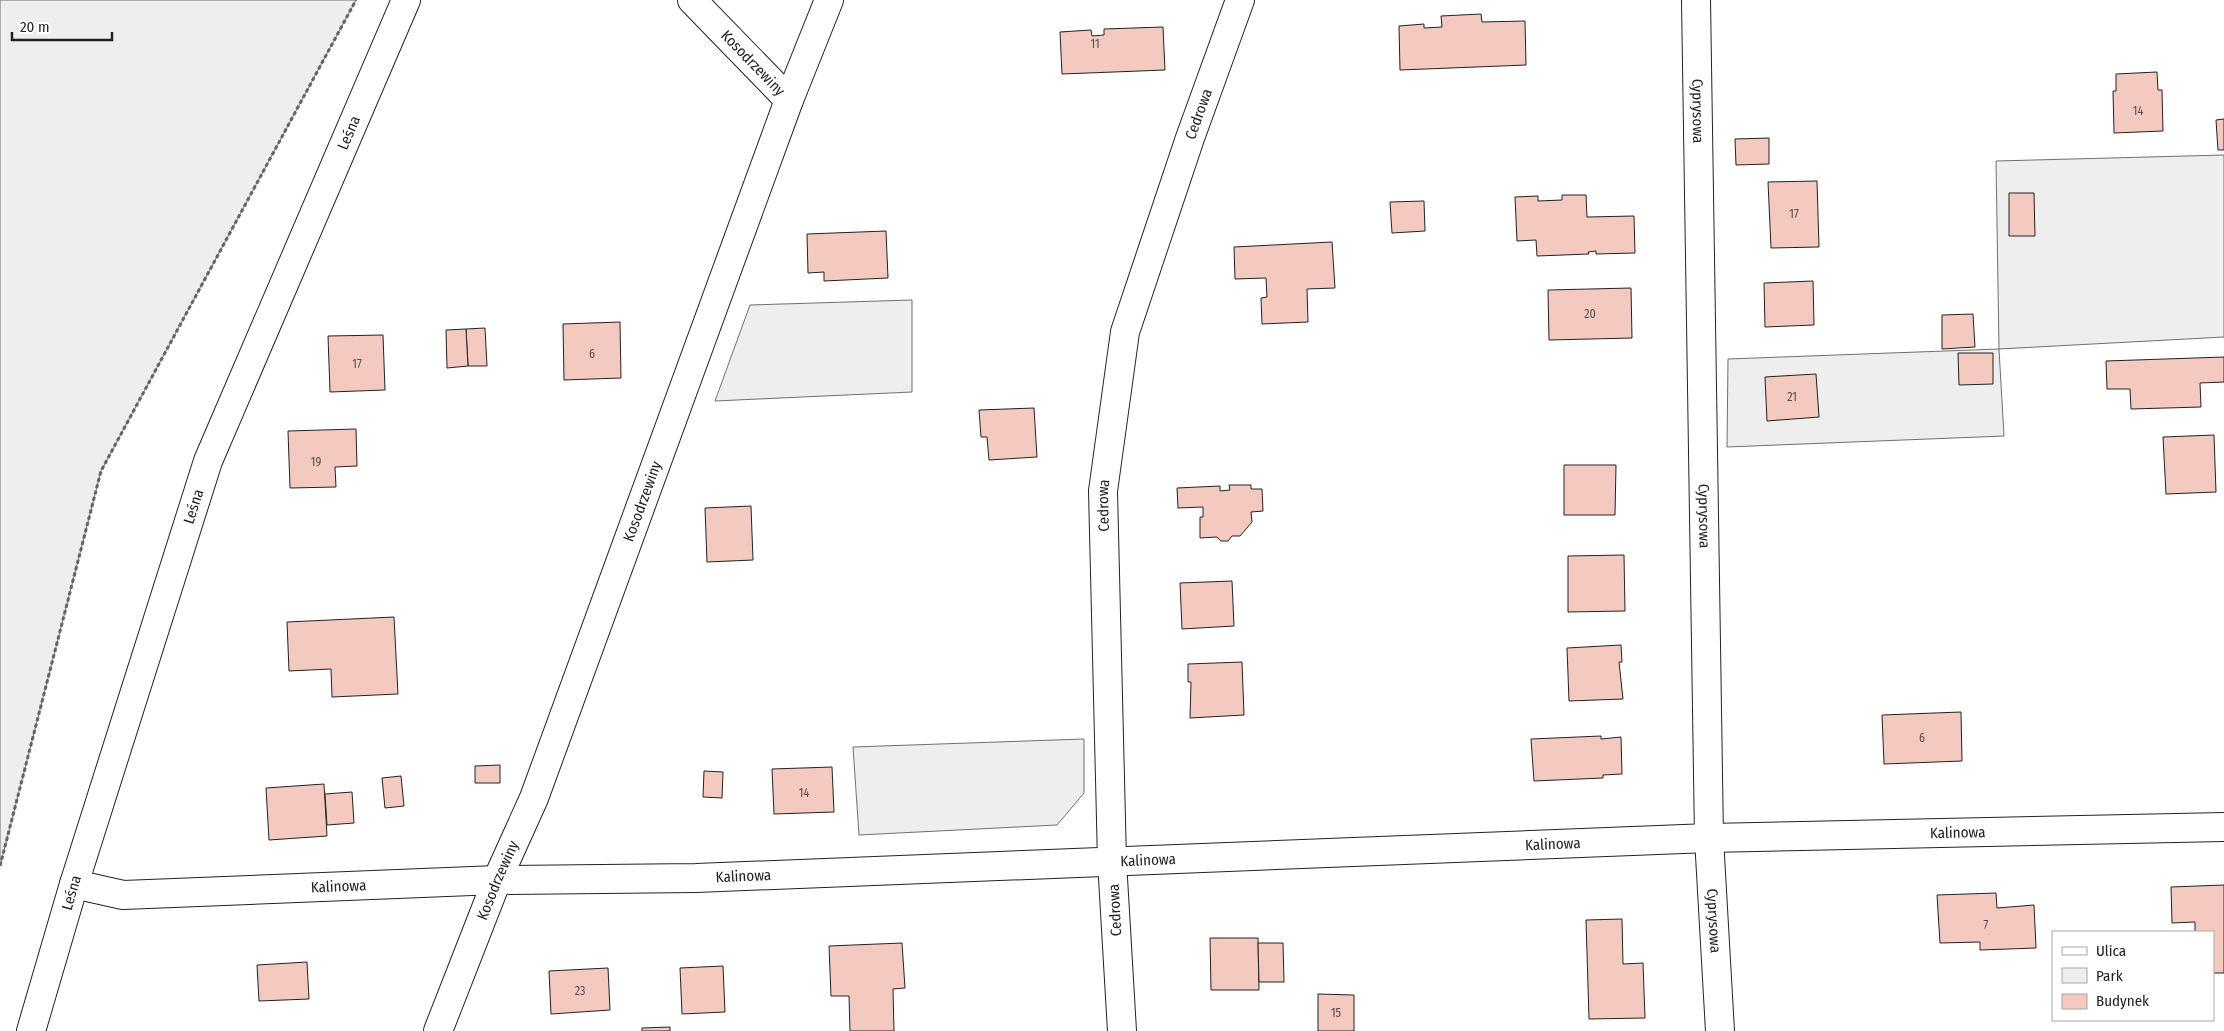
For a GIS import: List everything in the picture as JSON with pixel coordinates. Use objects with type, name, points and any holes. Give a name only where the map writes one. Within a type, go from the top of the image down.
[{"type":"street","name":"Leśna","points":[[31,1031],[74,884],[208,461],[406,0]]},
{"type":"street","name":"Kosodrzewiny","points":[[438,1031],[497,880],[534,798],[789,100],[692,0]]},
{"type":"street","points":[[789,100],[829,0]]},
{"type":"street","name":"Cedrowa","points":[[1122,1031],[1112,861],[1103,492],[1126,332],[1190,138],[1240,0]]},
{"type":"street","name":"Cyprysowa","points":[[1696,0],[1709,838],[1720,1031]]},
{"type":"street","name":"Kalinowa","points":[[74,884],[123,895],[497,880],[696,878],[1709,838],[2224,827]]},
{"type":"path","points":[[0,866],[101,471],[356,0]]},
{"type":"green space","points":[[0,0],[356,0],[101,471],[0,866]]},
{"type":"green space","points":[[2224,155],[2224,337],[1999,349],[1996,161]]},
{"type":"green space","points":[[912,300],[912,392],[715,401],[750,305]]},
{"type":"green space","points":[[1999,349],[2004,436],[1727,447],[1728,359]]},
{"type":"green space","points":[[1084,739],[1084,793],[1057,825],[859,835],[853,747]]},
{"type":"building","points":[[1481,14],[1482,22],[1525,21],[1526,65],[1400,70],[1399,26],[1424,24],[1424,28],[1442,27],[1441,16]]},
{"type":"building","points":[[1163,27],[1165,70],[1062,74],[1060,32],[1091,30],[1092,36],[1104,35],[1104,29]]},
{"type":"building","points":[[2157,72],[2158,90],[2162,90],[2163,131],[2114,133],[2113,91],[2116,91],[2116,74]]},
{"type":"building","points":[[2224,119],[2224,150],[2218,150],[2216,120]]},
{"type":"building","points":[[1769,138],[1769,164],[1736,165],[1735,139]]},
{"type":"building","points":[[1817,181],[1819,247],[1771,248],[1768,182]]},
{"type":"building","points":[[2009,193],[2034,193],[2035,236],[2009,236]]},
{"type":"building","points":[[1562,195],[1586,195],[1587,217],[1634,216],[1635,253],[1596,254],[1596,251],[1588,252],[1589,254],[1537,256],[1536,240],[1517,241],[1515,197],[1538,196],[1538,201],[1562,200]]},
{"type":"building","points":[[1424,201],[1425,231],[1392,233],[1390,202]]},
{"type":"building","points":[[886,231],[888,278],[824,281],[824,272],[808,273],[807,234]]},
{"type":"building","points":[[1332,242],[1335,288],[1307,289],[1308,322],[1262,324],[1261,298],[1267,297],[1266,278],[1235,279],[1234,247]]},
{"type":"building","points":[[1813,281],[1814,325],[1765,327],[1764,283]]},
{"type":"building","points":[[1631,288],[1632,338],[1549,340],[1548,290]]},
{"type":"building","points":[[1973,314],[1975,347],[1942,349],[1942,315]]},
{"type":"building","points":[[620,322],[621,378],[564,380],[563,324]]},
{"type":"building","points":[[485,328],[487,366],[468,366],[466,329]]},
{"type":"building","points":[[466,329],[468,366],[447,368],[446,330]]},
{"type":"building","points":[[383,335],[385,390],[330,392],[328,336]]},
{"type":"building","points":[[1958,353],[1993,353],[1993,384],[1959,385]]},
{"type":"building","points":[[2224,357],[2224,382],[2200,383],[2201,407],[2131,409],[2130,389],[2107,389],[2106,361]]},
{"type":"building","points":[[1816,374],[1819,417],[1767,421],[1765,377]]},
{"type":"building","points":[[1034,408],[1037,457],[989,460],[987,437],[981,437],[979,410]]},
{"type":"building","points":[[356,429],[357,466],[335,467],[336,487],[290,488],[288,431]]},
{"type":"building","points":[[2214,435],[2216,492],[2166,494],[2163,437]]},
{"type":"building","points":[[1564,465],[1616,465],[1615,515],[1564,515]]},
{"type":"building","points":[[1229,485],[1251,485],[1251,489],[1262,489],[1263,511],[1251,512],[1252,522],[1240,536],[1232,536],[1228,541],[1221,541],[1217,537],[1200,538],[1200,517],[1203,517],[1203,507],[1178,508],[1177,488],[1220,486],[1220,491],[1230,490]]},
{"type":"building","points":[[751,506],[753,560],[707,562],[705,508]]},
{"type":"building","points":[[1624,555],[1625,611],[1568,612],[1568,556]]},
{"type":"building","points":[[1232,581],[1234,626],[1182,629],[1180,583]]},
{"type":"building","points":[[394,617],[398,694],[332,697],[331,669],[289,671],[287,622]]},
{"type":"building","points":[[1621,645],[1622,662],[1619,662],[1623,699],[1569,701],[1567,648]]},
{"type":"building","points":[[1242,662],[1244,715],[1190,718],[1191,682],[1188,682],[1188,664]]},
{"type":"building","points":[[1961,712],[1962,761],[1884,764],[1882,715]]},
{"type":"building","points":[[1601,736],[1601,739],[1621,737],[1622,774],[1603,775],[1603,778],[1534,781],[1531,739]]},
{"type":"building","points":[[500,765],[500,783],[475,783],[475,766]]},
{"type":"building","points":[[832,767],[834,812],[774,814],[772,769]]},
{"type":"building","points":[[704,771],[723,772],[722,798],[703,797]]},
{"type":"building","points":[[401,776],[404,806],[385,808],[382,778]]},
{"type":"building","points":[[324,784],[327,836],[269,840],[266,788]]},
{"type":"building","points":[[352,792],[354,823],[327,825],[325,794]]},
{"type":"building","points":[[2224,885],[2224,973],[2214,973],[2214,931],[2195,931],[2195,922],[2172,923],[2171,887]]},
{"type":"building","points":[[1996,893],[1997,908],[2034,905],[2036,948],[1980,950],[1980,942],[1940,943],[1937,895]]},
{"type":"building","points":[[1622,919],[1623,964],[1643,963],[1645,1018],[1589,1019],[1586,920]]},
{"type":"building","points":[[1210,938],[1258,938],[1259,990],[1211,990]]},
{"type":"building","points":[[902,943],[905,988],[893,989],[894,1031],[850,1031],[849,996],[831,996],[829,946]]},
{"type":"building","points":[[1258,943],[1283,943],[1284,982],[1259,982]]},
{"type":"building","points":[[307,962],[309,999],[259,1001],[257,965]]},
{"type":"building","points":[[723,966],[725,1012],[682,1014],[680,968]]},
{"type":"building","points":[[608,968],[610,1010],[551,1014],[549,971]]},
{"type":"building","points":[[1318,994],[1354,995],[1354,1031],[1318,1031]]},
{"type":"building","points":[[670,1027],[670,1031],[642,1031],[642,1028]]}]
